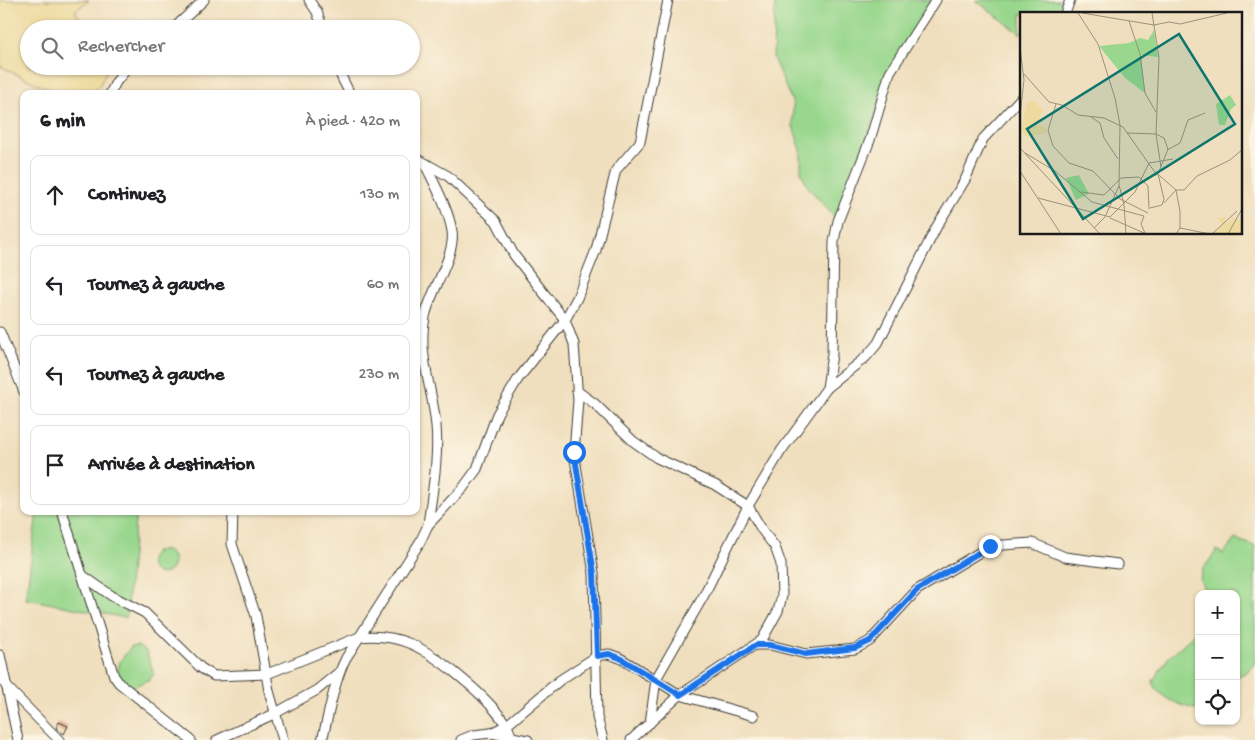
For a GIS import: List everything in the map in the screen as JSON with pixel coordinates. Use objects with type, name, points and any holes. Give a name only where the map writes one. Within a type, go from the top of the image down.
[{"type":"street","points":[[183,20],[204,0]]},
{"type":"street","points":[[309,0],[317,12],[319,20]]},
{"type":"street","points":[[217,740],[274,714],[317,690],[338,673],[359,637],[394,585],[428,525],[463,488],[477,469],[497,414],[518,379],[565,320],[577,298],[596,250],[616,170],[640,142],[668,0]]},
{"type":"street","points":[[827,388],[832,354],[834,241],[838,221],[870,140],[890,72],[936,0]]},
{"type":"street","points":[[1066,12],[1070,0]]},
{"type":"street","points":[[112,90],[122,75]]},
{"type":"street","points":[[340,75],[348,90]]},
{"type":"street","points":[[650,723],[656,679],[709,586],[748,506],[781,451],[827,388],[866,358],[878,343],[937,226],[965,180],[983,138],[1020,99]]},
{"type":"street","points":[[420,161],[448,176],[496,221],[514,255],[565,320],[574,344],[578,391],[574,452],[594,573],[597,717],[604,740]]},
{"type":"street","points":[[425,164],[446,210],[452,232],[450,247],[425,317],[423,335],[423,356],[435,418],[437,444],[428,525]]},
{"type":"street","points":[[0,332],[20,382]]},
{"type":"street","points":[[578,391],[651,454],[715,485],[748,506],[762,530],[775,547],[781,564],[782,596],[778,610],[771,627],[756,645],[680,695],[631,740]]},
{"type":"street","points":[[63,515],[114,676],[119,683],[191,740]]},
{"type":"street","points":[[233,515],[232,544],[254,608],[274,714],[283,740]]},
{"type":"street","points":[[756,645],[770,645],[806,654],[855,648],[870,641],[917,590],[990,546],[1032,542],[1065,557],[1118,564]]},
{"type":"street","points":[[82,575],[112,596],[145,612],[201,668],[214,676],[267,674],[359,637],[394,638],[412,644],[454,671],[508,724],[512,738]]},
{"type":"street","points":[[491,733],[508,724],[560,680],[597,656],[609,654],[620,658],[680,695],[754,716]]},
{"type":"street","points":[[0,655],[18,740]]},
{"type":"street","points":[[322,740],[335,694],[338,673]]},
{"type":"street","points":[[0,677],[6,686],[59,740]]},
{"type":"street","points":[[461,740],[473,735],[491,733],[528,740]]},
{"type":"green space","points":[[775,0],[937,0],[895,61],[837,220],[808,187],[801,172],[801,150],[793,126],[793,104],[773,58]]},
{"type":"green space","points":[[975,0],[1067,0],[1063,12],[1020,12],[1020,33]]},
{"type":"green space","points":[[36,515],[136,515],[126,618],[26,599]]},
{"type":"green space","points":[[1235,539],[1255,546],[1255,663],[1247,672],[1240,675],[1240,590],[1204,590],[1200,579],[1203,569],[1217,550],[1223,554]]},
{"type":"green space","points":[[162,550],[167,551],[173,557],[173,567],[167,573],[162,574],[157,573],[151,567],[150,562],[151,557],[157,551]]},
{"type":"green space","points":[[1195,631],[1194,709],[1169,700],[1159,692],[1153,681],[1168,658]]},
{"type":"green space","points":[[138,646],[146,651],[154,674],[150,679],[129,689],[117,676],[120,661],[131,647]]},
{"type":"sand","points":[[0,0],[89,0],[75,11],[81,20],[20,20],[20,75],[104,75],[95,90],[53,90],[0,66]]},
{"type":"building","points":[[59,722],[68,726],[64,734],[56,728]]},
{"type":"route","points":[[574,452],[594,573],[597,656],[609,654],[620,658],[680,695],[756,645],[770,645],[806,654],[820,654],[855,648],[870,641],[917,590],[990,546]]}]
